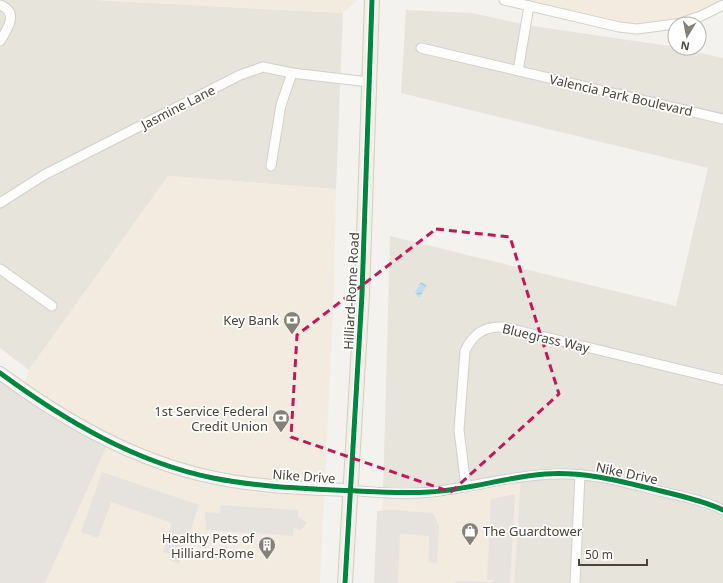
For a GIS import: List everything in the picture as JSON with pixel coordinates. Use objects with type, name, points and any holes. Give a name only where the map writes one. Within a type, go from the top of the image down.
[{"type":"main road","name":"Hilliard-Rome Road","points":[[345,583],[362,294],[372,0]]},
{"type":"street","points":[[504,0],[619,27],[637,29],[667,25]]},
{"type":"street","points":[[0,5],[8,9],[11,15],[11,22],[0,41]]},
{"type":"street","points":[[701,16],[723,5]]},
{"type":"street","points":[[518,71],[529,6]]},
{"type":"street","name":"Valencia Park Boulevard","points":[[421,48],[723,119]]},
{"type":"street","name":"Jasmine Lane","points":[[0,203],[44,175],[240,75],[263,67],[292,73],[369,82]]},
{"type":"street","points":[[271,166],[281,105],[292,73]]},
{"type":"street","points":[[0,269],[52,306]]},
{"type":"street","name":"Bluegrass Way","points":[[466,487],[460,430],[465,351],[469,342],[480,331],[494,327],[503,327],[723,380]]},
{"type":"street","name":"Nike Drive","points":[[0,372],[56,412],[82,428],[161,463],[212,478],[244,483],[383,493],[430,492],[521,477],[546,474],[580,474],[652,489],[722,507]]},
{"type":"street","points":[[575,583],[580,474]]},
{"type":"highlighted area","points":[[436,229],[510,237],[559,394],[451,492],[291,437],[297,335]]},
{"type":"shaded area","points":[[0,0],[97,0],[343,13],[336,189],[168,176],[29,370],[0,348]]},
{"type":"shaded area","points":[[97,0],[358,0],[343,13]]},
{"type":"shaded area","points":[[504,0],[723,0],[723,5],[701,16],[667,16],[667,23],[637,29]]},
{"type":"shaded area","points":[[406,10],[472,13],[526,25],[667,46],[667,56],[707,56],[707,54],[723,58],[723,583],[514,583],[520,477],[383,493],[390,236],[676,306],[708,168],[401,93]]},
{"type":"shaded area","points":[[168,176],[336,189],[334,294],[320,583],[45,583],[109,441],[22,389],[29,370]]},
{"type":"shaded area","points":[[0,373],[109,441],[45,583],[0,583]]},
{"type":"shaded area","points":[[102,472],[199,505],[179,564],[170,561],[172,555],[163,552],[172,523],[111,502],[98,538],[81,532]]},
{"type":"shaded area","points":[[521,477],[514,583],[377,583],[383,493],[430,492]]},
{"type":"shaded area","points":[[515,494],[510,583],[455,583],[456,581],[494,582],[494,580],[487,580],[491,499]]},
{"type":"shaded area","points":[[221,505],[298,510],[298,516],[307,523],[300,531],[294,527],[293,536],[206,530],[205,512],[218,513]]},
{"type":"shaded area","points":[[392,510],[433,513],[439,526],[437,563],[428,562],[429,536],[400,534],[398,583],[374,583],[377,511]]},
{"type":"water","points":[[421,282],[427,285],[420,297],[418,297],[415,292]]},
{"type":"cycle path","points":[[345,583],[362,294],[372,0]]},
{"type":"cycle path","points":[[0,373],[49,407],[101,437],[155,461],[184,471],[213,478],[258,485],[405,493],[444,491],[545,474],[575,474],[632,484],[701,501],[723,510]]},
{"type":"place","name":"Key Bank","points":[[292,335]]},
{"type":"place","name":"1st Service Federal Credit Union","points":[[281,433]]},
{"type":"place","name":"The Guardtower","points":[[470,546]]},
{"type":"place","name":"Healthy Pets of Hilliard-Rome","points":[[267,560]]}]
